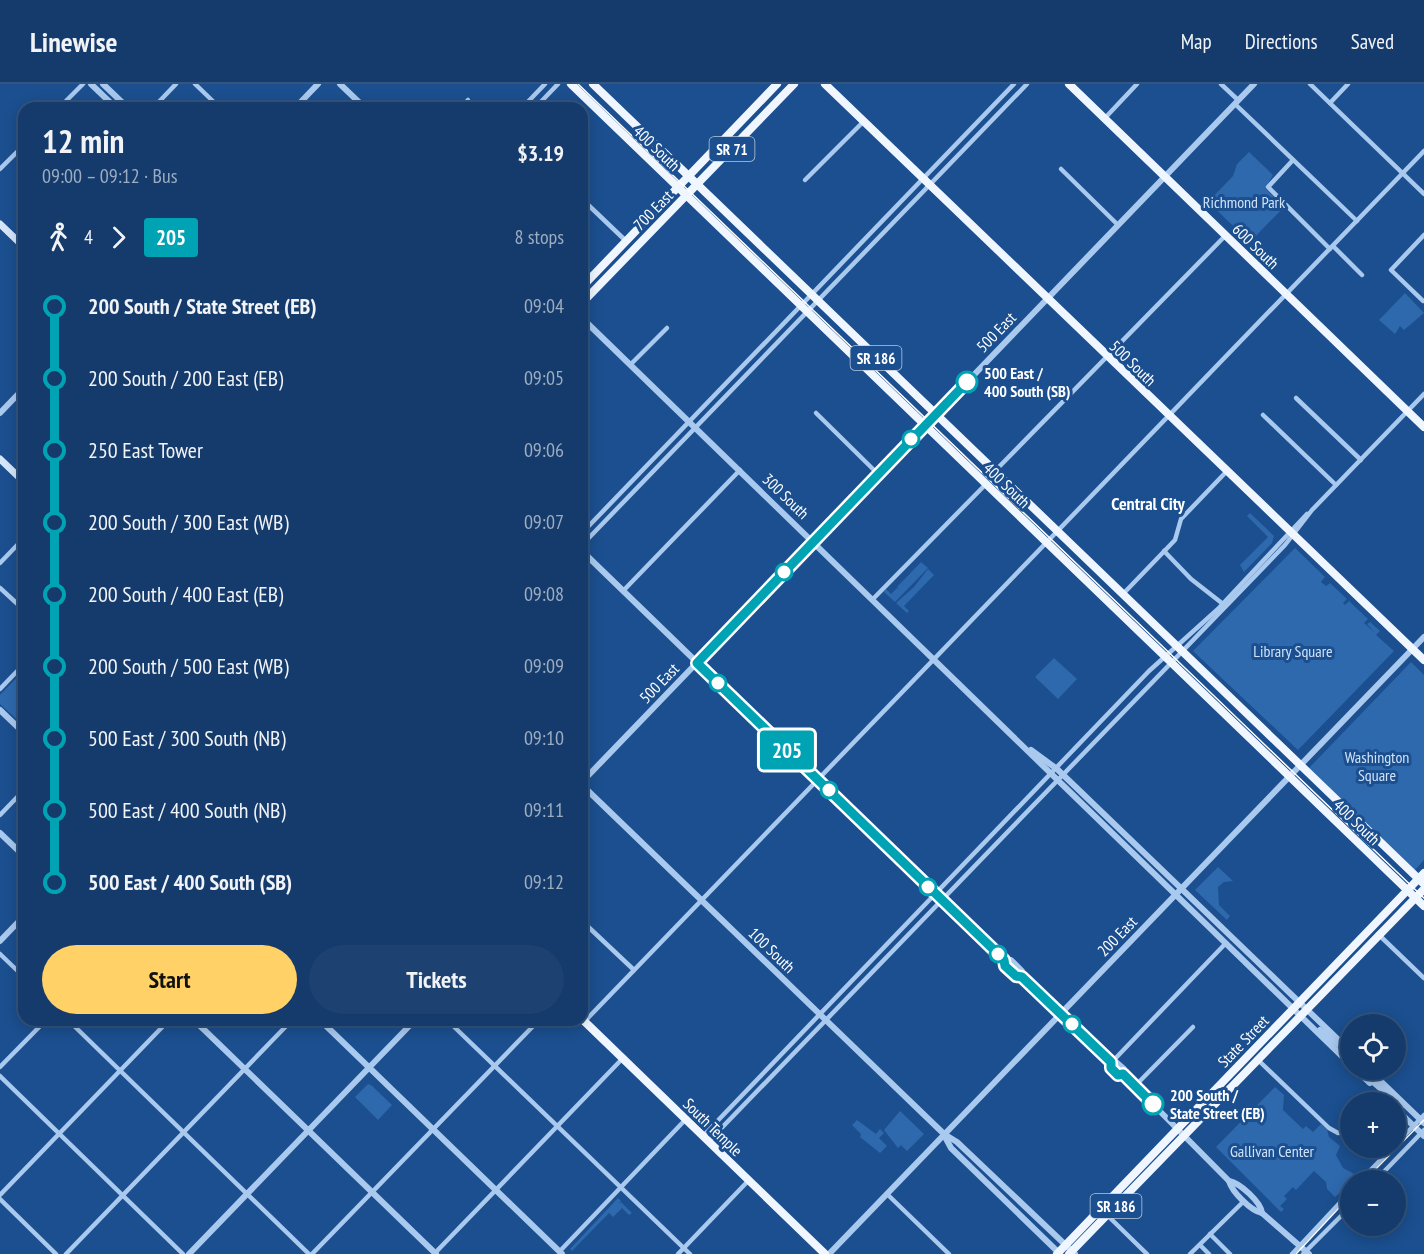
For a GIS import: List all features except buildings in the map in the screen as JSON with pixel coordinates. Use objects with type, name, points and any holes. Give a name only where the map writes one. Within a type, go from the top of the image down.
[{"type":"main road","name":"400 South","points":[[571,84],[1424,906]]},
{"type":"main road","name":"400 South","points":[[593,84],[1122,595],[1423,881]]},
{"type":"main road","name":"700 East","points":[[588,280],[777,84]]},
{"type":"main road","name":"700 East","points":[[588,297],[794,84]]},
{"type":"main road","name":"500 South","points":[[825,84],[1424,660]]},
{"type":"main road","name":"600 South","points":[[1069,84],[1424,427]]},
{"type":"main road","points":[[0,224],[18,241]]},
{"type":"main road","points":[[0,459],[18,476]]},
{"type":"main road","name":"State Street","points":[[1070,1251],[1177,1129],[1408,890],[1423,881]]},
{"type":"main road","name":"State Street","points":[[1058,1253],[1070,1251],[1107,1215],[1415,897],[1423,881]]},
{"type":"main road","name":"South Temple","points":[[588,1025],[827,1254]]},
{"type":"street","points":[[65,102],[83,84]]},
{"type":"street","points":[[91,84],[110,102]]},
{"type":"street","points":[[103,84],[122,102]]},
{"type":"street","points":[[159,102],[176,84]]},
{"type":"street","points":[[195,84],[214,102]]},
{"type":"street","points":[[300,102],[318,84]]},
{"type":"street","points":[[340,84],[359,102]]},
{"type":"street","points":[[528,102],[545,84]]},
{"type":"street","points":[[541,102],[558,84]]},
{"type":"street","points":[[588,527],[768,340],[846,271],[897,219],[971,129],[1014,84]]},
{"type":"street","points":[[588,539],[774,345],[840,265],[890,213],[977,135],[1027,84]]},
{"type":"street","points":[[1105,118],[1137,84]]},
{"type":"street","points":[[1221,84],[1293,160],[1357,221]]},
{"type":"street","name":"500 East","points":[[588,777],[1254,84]]},
{"type":"street","points":[[1310,84],[1424,194]]},
{"type":"street","points":[[1330,103],[1348,84]]},
{"type":"street","points":[[998,101],[1004,107]]},
{"type":"street","points":[[805,180],[864,121]]},
{"type":"street","points":[[971,129],[977,135]]},
{"type":"street","points":[[0,170],[18,151]]},
{"type":"street","points":[[588,1015],[702,900],[1424,151]]},
{"type":"street","points":[[1293,160],[1268,187],[1362,274]]},
{"type":"street","points":[[1061,169],[1118,225]]},
{"type":"street","points":[[588,205],[626,241]]},
{"type":"street","points":[[890,213],[897,219]]},
{"type":"street","points":[[994,472],[1226,236]]},
{"type":"street","points":[[1422,302],[1391,270],[1424,236]]},
{"type":"street","points":[[866,238],[872,244]]},
{"type":"street","points":[[840,265],[846,271]]},
{"type":"street","name":"300 South","points":[[588,324],[1023,744],[1053,778],[1241,960],[1292,1009],[1302,1012]]},
{"type":"street","points":[[630,365],[667,328]]},
{"type":"street","points":[[768,340],[774,345]]},
{"type":"street","points":[[738,371],[744,377]]},
{"type":"street","points":[[0,413],[18,394]]},
{"type":"street","points":[[706,1138],[1424,394]]},
{"type":"street","points":[[1296,398],[1361,460]]},
{"type":"street","points":[[816,413],[878,474]]},
{"type":"street","points":[[1263,415],[1336,485]]},
{"type":"street","points":[[649,464],[655,469]]},
{"type":"street","points":[[623,591],[740,470]]},
{"type":"street","points":[[1122,595],[1177,536],[1181,519],[1226,472]]},
{"type":"street","points":[[873,599],[986,484]]},
{"type":"street","points":[[614,500],[620,506]]},
{"type":"street","points":[[1060,772],[1291,534]]},
{"type":"street","points":[[0,563],[18,544]]},
{"type":"street","points":[[1164,551],[1191,579],[1223,604]]},
{"type":"street","points":[[588,557],[1004,960],[1005,966],[1016,976],[1022,977],[1061,1013],[1111,1062],[1113,1070],[1118,1075],[1123,1074],[1257,1212],[1262,1213],[1306,1253],[1340,1217]]},
{"type":"street","points":[[0,588],[18,604]]},
{"type":"street","name":"200 East","points":[[827,1254],[1424,637]]},
{"type":"street","points":[[0,688],[18,670]]},
{"type":"street","points":[[0,710],[18,727]]},
{"type":"street","name":"300 South","points":[[1023,744],[1060,772],[1299,1002],[1302,1012],[1340,1053]]},
{"type":"street","name":"100 South","points":[[588,789],[944,1134],[957,1142],[1070,1251]]},
{"type":"street","points":[[0,815],[18,796]]},
{"type":"street","points":[[0,833],[18,850]]},
{"type":"street","points":[[0,941],[18,922]]},
{"type":"street","points":[[588,927],[634,970]]},
{"type":"street","points":[[1378,934],[1424,978]]},
{"type":"street","points":[[1111,1062],[1225,944]]},
{"type":"street","points":[[1241,960],[1247,952]]},
{"type":"street","points":[[0,954],[18,971]]},
{"type":"street","points":[[1302,1012],[1340,1044]]},
{"type":"street","points":[[0,1067],[40,1026]]},
{"type":"street","points":[[74,1026],[310,1254],[532,1026]]},
{"type":"street","points":[[56,1254],[0,1197],[163,1026]]},
{"type":"street","points":[[200,1026],[435,1254],[623,1058]]},
{"type":"street","points":[[66,1254],[286,1026]]},
{"type":"street","points":[[326,1026],[560,1253],[686,1119]]},
{"type":"street","points":[[189,1254],[409,1026]]},
{"type":"street","points":[[453,1026],[690,1254]]},
{"type":"street","points":[[1135,1086],[1193,1027]]},
{"type":"street","points":[[1257,1059],[1329,1128],[1340,1133]]},
{"type":"street","points":[[0,1076],[183,1254]]},
{"type":"street","points":[[1378,1080],[1420,1121],[1423,1132],[1386,1170]]},
{"type":"street","points":[[1369,1082],[1373,1082],[1420,1121]]},
{"type":"street","points":[[1369,1082],[1379,1092]]},
{"type":"street","points":[[1406,1114],[1420,1121]]},
{"type":"street","points":[[1406,1134],[1420,1121]]},
{"type":"street","name":"100 South","points":[[944,1134],[951,1148],[1058,1253]]},
{"type":"street","points":[[1371,1170],[1382,1158]]},
{"type":"street","points":[[678,1254],[749,1180]]},
{"type":"street","points":[[1229,1181],[1235,1182],[1254,1200],[1262,1208],[1262,1213]]},
{"type":"street","points":[[886,1194],[949,1254]]},
{"type":"street","points":[[1190,1254],[1245,1200]]},
{"type":"street","points":[[1292,1254],[1340,1203]]},
{"type":"street","points":[[1107,1215],[1147,1254]]},
{"type":"street","points":[[1210,1234],[1230,1254]]},
{"type":"street","points":[[1200,1245],[1209,1254]]},
{"type":"green space","name":"Richmond Park","points":[[1249,152],[1273,175],[1265,188],[1284,207],[1250,242],[1208,202],[1233,176],[1237,164]]},
{"type":"green space","points":[[1405,293],[1424,313],[1404,330],[1400,326],[1395,334],[1379,320]]},
{"type":"green space","points":[[1250,513],[1274,536],[1272,543],[1244,572],[1240,565],[1268,537],[1247,516]]},
{"type":"green space","name":"Library Square","points":[[1295,548],[1325,577],[1321,582],[1326,586],[1330,583],[1347,599],[1343,603],[1345,605],[1349,601],[1368,619],[1364,623],[1375,633],[1367,624],[1370,622],[1380,631],[1376,635],[1394,651],[1298,750],[1193,651]]},
{"type":"green space","points":[[921,562],[928,568],[895,602],[884,592],[886,589],[891,594],[897,588],[900,590],[897,587]]},
{"type":"green space","points":[[928,569],[934,575],[904,606],[909,611],[907,613],[896,603],[914,587]]},
{"type":"green space","points":[[1054,658],[1077,679],[1058,699],[1035,677]]},
{"type":"green space","name":"Washington Square","points":[[1411,662],[1424,675],[1424,860],[1415,870],[1309,768]]},
{"type":"green space","points":[[18,676],[18,720],[0,704],[0,695]]},
{"type":"green space","points":[[1218,867],[1233,881],[1224,882],[1218,887],[1219,905],[1230,916],[1227,920],[1195,890]]},
{"type":"green space","points":[[368,1084],[392,1105],[378,1120],[355,1097]]},
{"type":"green space","name":"Gallivan Center","points":[[1275,1087],[1284,1095],[1283,1110],[1303,1129],[1306,1126],[1313,1132],[1321,1124],[1327,1129],[1329,1137],[1340,1146],[1336,1155],[1343,1168],[1347,1170],[1340,1170],[1340,1193],[1335,1197],[1327,1189],[1326,1182],[1314,1171],[1296,1190],[1293,1187],[1284,1196],[1287,1199],[1280,1206],[1284,1209],[1281,1212],[1216,1147]]},
{"type":"green space","points":[[900,1111],[924,1134],[907,1151],[901,1145],[898,1148],[884,1130]]},
{"type":"green space","points":[[857,1120],[876,1134],[880,1129],[884,1133],[879,1138],[887,1146],[880,1153],[860,1137],[861,1134],[852,1125]]},
{"type":"green space","points":[[618,1198],[621,1201],[618,1204],[621,1202],[632,1213],[629,1215],[622,1208],[613,1217],[609,1213],[572,1251],[570,1249]]},
{"type":"tram line","points":[[578,84],[1424,898]]},
{"type":"tram line","points":[[1375,1170],[1424,1120]]},
{"type":"tram line","points":[[1296,1254],[1340,1207]]},
{"type":"bus line","name":"205","points":[[967,382],[697,663],[995,951],[1004,960],[1005,966],[1016,976],[1022,977],[1111,1062],[1111,1068],[1118,1075],[1123,1074],[1153,1104]]},
{"type":"place","name":"500 East / 400 South (SB)","points":[[967,382]]},
{"type":"place","name":"200 South / State Street (EB)","points":[[1153,1104]]},
{"type":"district","name":"Central City","points":[[1148,503]]}]
